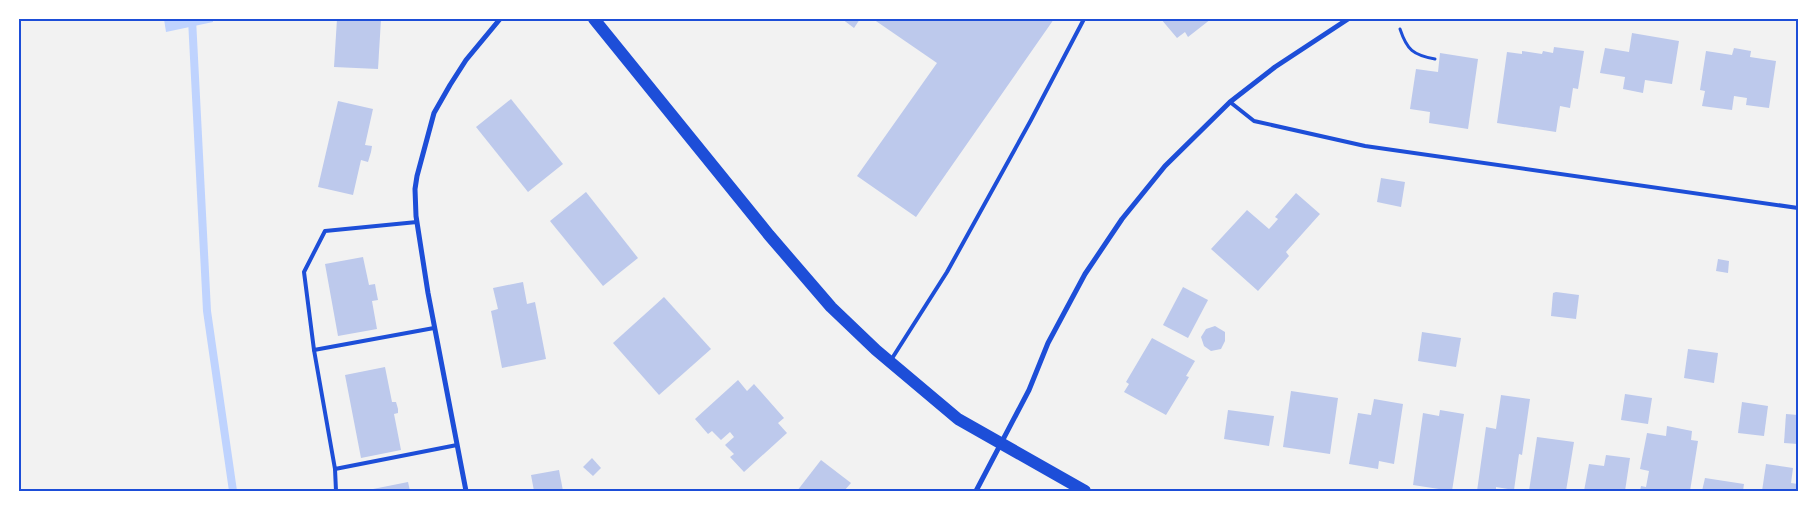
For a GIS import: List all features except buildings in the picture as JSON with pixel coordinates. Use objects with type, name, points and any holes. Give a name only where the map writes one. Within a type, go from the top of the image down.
[{"type":"main road","points":[[594,19],[769,235],[831,307],[890,362],[958,419],[1085,491]]},
{"type":"street","points":[[466,491],[434,328],[416,222],[415,189],[416,176],[434,113],[466,60],[500,19]]},
{"type":"street","points":[[976,491],[1029,390],[1048,343],[1085,274],[1122,219],[1165,166],[1230,102],[1275,67],[1348,19]]},
{"type":"lane","points":[[890,362],[947,272],[1084,19]]},
{"type":"lane","points":[[1230,102],[1254,121],[1365,146],[1798,208]]},
{"type":"lane","points":[[336,491],[335,468],[314,350],[304,272],[325,230],[416,222]]},
{"type":"lane","points":[[314,350],[434,328]]},
{"type":"lane","points":[[335,468],[457,445]]},
{"type":"path","points":[[1400,29],[1408,48],[1415,54],[1435,59]]},
{"type":"water","points":[[164,19],[213,19],[213,22],[166,32]]},
{"type":"waterway","points":[[192,19],[207,311],[233,491]]}]
